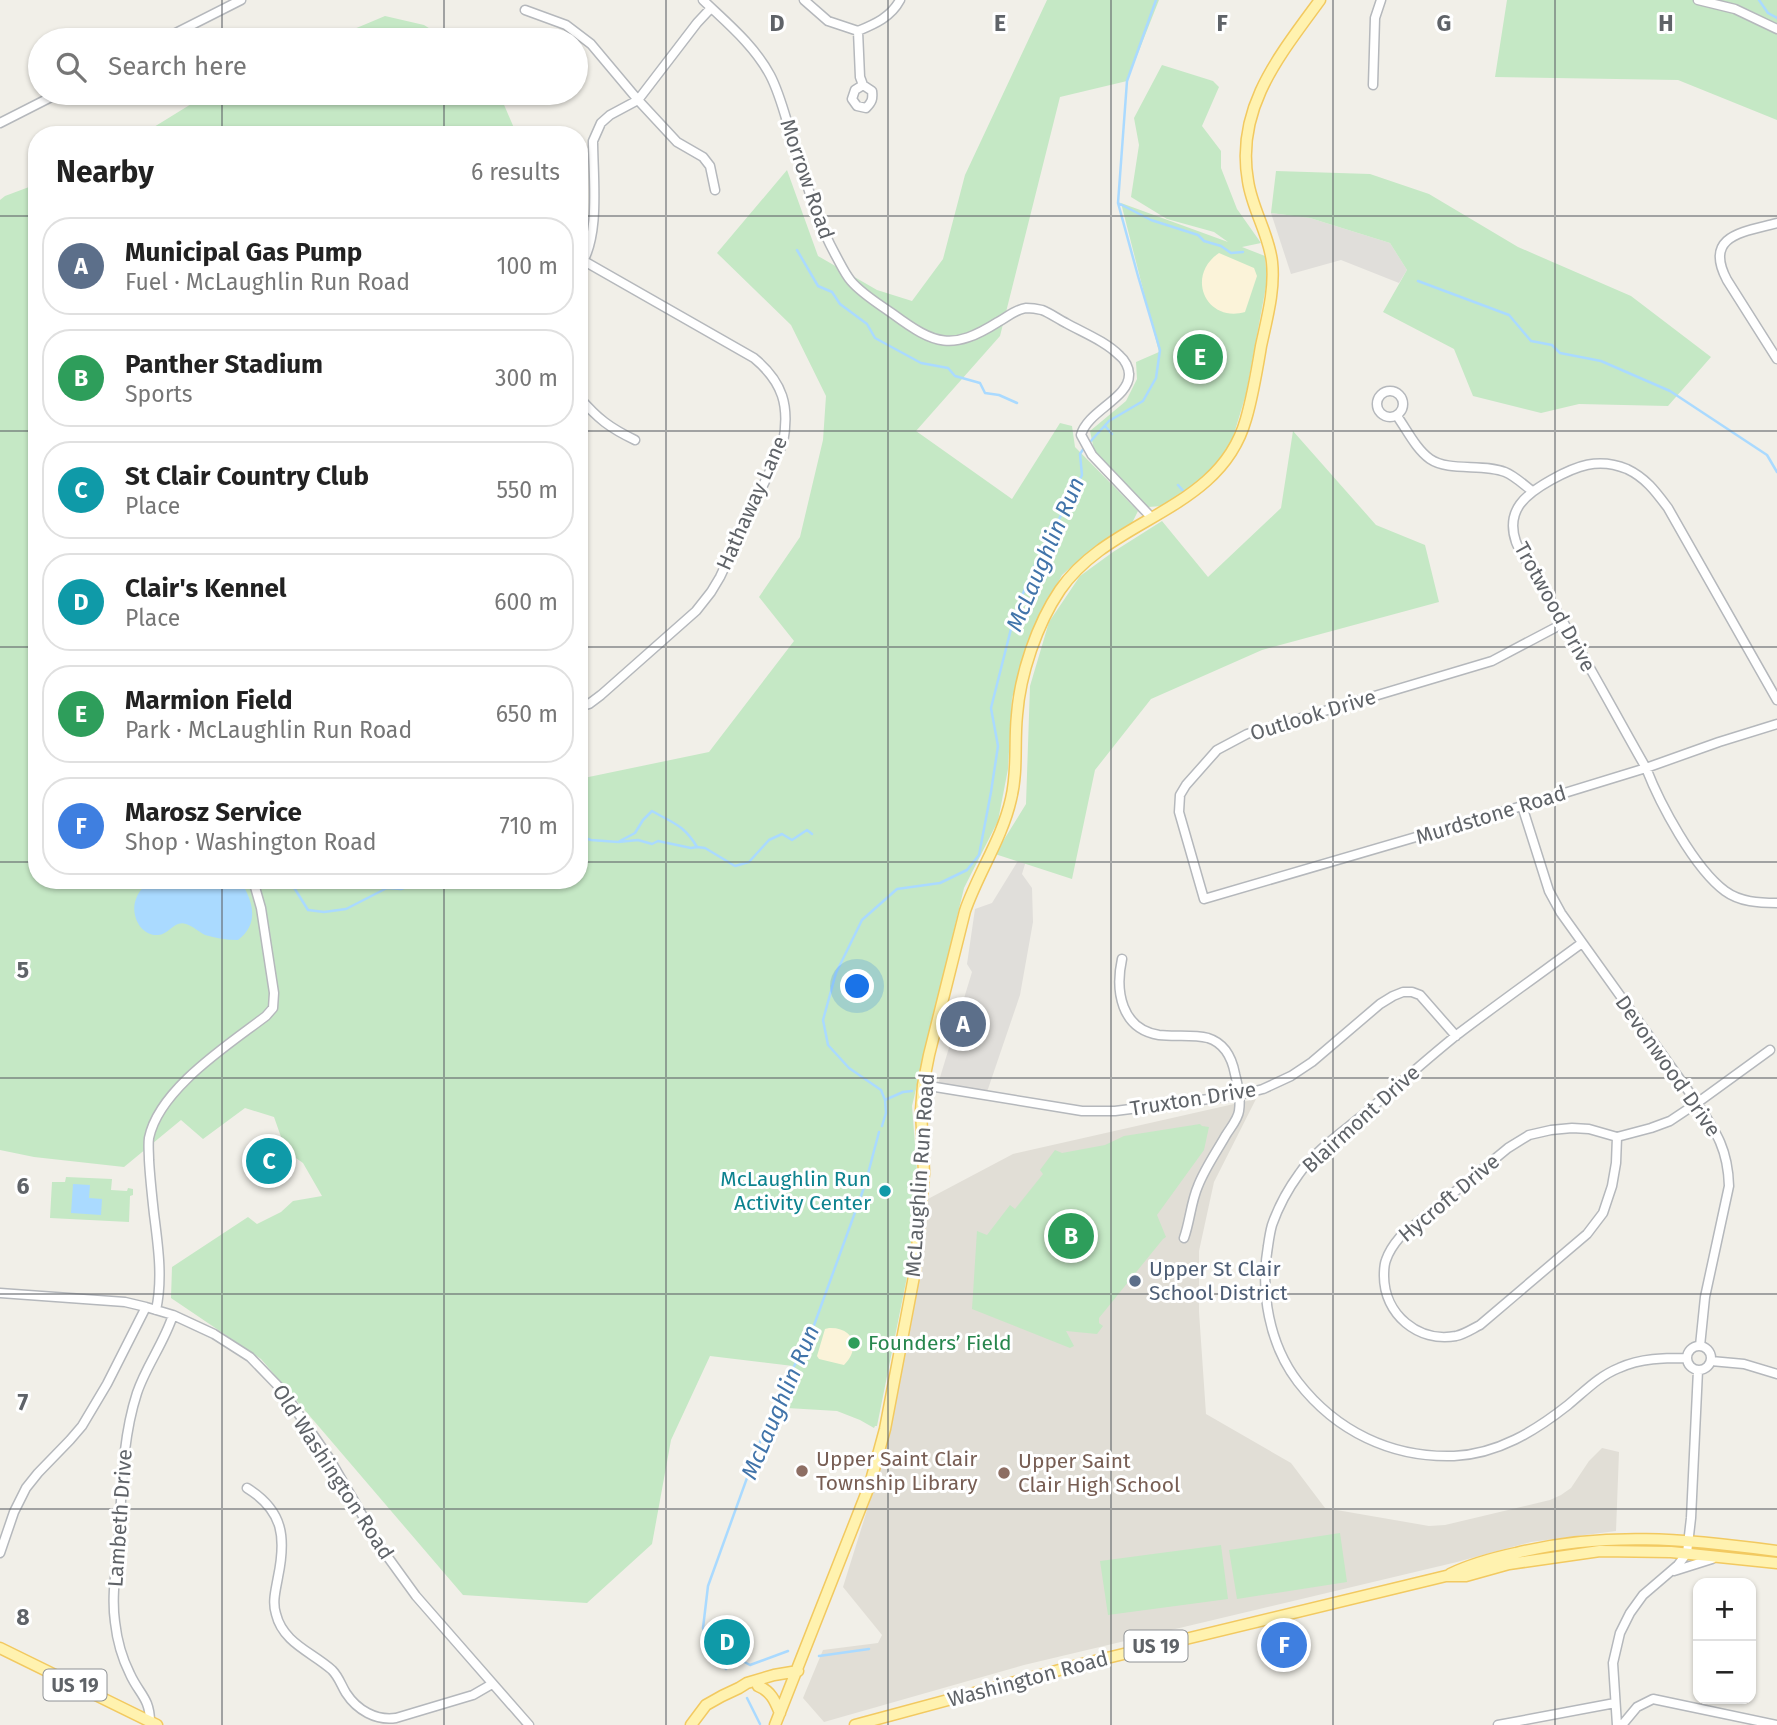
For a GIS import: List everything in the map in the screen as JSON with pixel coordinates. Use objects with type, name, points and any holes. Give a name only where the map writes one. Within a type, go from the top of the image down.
[{"type":"main road","name":"McLaughlin Run Road","points":[[775,1725],[870,1484],[885,1429],[909,1310],[920,1231],[924,1173],[921,1110],[923,1085],[969,898],[1002,830],[1011,799],[1018,702],[1025,671],[1055,599],[1080,566],[1098,551],[1196,490],[1218,470],[1232,452],[1246,419],[1270,301],[1272,273],[1267,239],[1247,180],[1245,160],[1251,114],[1264,82],[1320,0]]},
{"type":"main road","name":"Washington Road","points":[[1446,1576],[1465,1566],[1505,1555],[1577,1541],[1644,1538],[1777,1551]]},
{"type":"main road","name":"Washington Road","points":[[856,1725],[1078,1665],[1446,1576],[1466,1576],[1504,1564],[1590,1552],[1638,1551],[1687,1553],[1777,1563]]},
{"type":"main road","name":"US 19","points":[[0,1647],[154,1723]]},
{"type":"main road","points":[[740,1689],[775,1682],[798,1671]]},
{"type":"main road","points":[[691,1724],[706,1705],[747,1683],[798,1671]]},
{"type":"main road","points":[[758,1686],[771,1694],[780,1713]]},
{"type":"street","points":[[186,28],[241,0]]},
{"type":"street","name":"Morrow Road","points":[[703,0],[759,57],[771,76],[780,97],[813,206],[827,240],[852,282],[931,339],[957,341],[970,337],[1015,311],[1026,308],[1049,314],[1121,356],[1129,374],[1125,387],[1088,421],[1081,435],[1089,451],[1152,518]]},
{"type":"street","points":[[804,0],[828,20],[858,31],[889,15],[900,0]]},
{"type":"street","points":[[1373,85],[1375,18],[1381,0]]},
{"type":"street","points":[[1698,0],[1735,9],[1777,29]]},
{"type":"street","points":[[588,247],[592,236],[593,141],[601,123],[638,100],[711,8]]},
{"type":"street","points":[[525,10],[570,28]]},
{"type":"street","points":[[858,31],[860,77],[863,85]]},
{"type":"street","points":[[588,42],[677,142],[704,157],[710,166],[715,190]]},
{"type":"street","points":[[0,123],[35,105]]},
{"type":"street","points":[[1777,223],[1727,239],[1720,249],[1719,259],[1721,270],[1777,359]]},
{"type":"street","name":"Hathaway Lane","points":[[588,267],[754,358],[777,382],[786,412],[783,443],[711,592],[696,611],[588,704]]},
{"type":"street","points":[[588,408],[612,429],[635,440]]},
{"type":"street","points":[[1397,416],[1421,450],[1431,459],[1441,464],[1505,472],[1532,491]]},
{"type":"street","name":"Trotwood Drive","points":[[1777,700],[1668,508],[1650,484],[1624,468],[1593,464],[1574,468],[1532,491],[1523,499],[1514,513],[1516,543],[1646,768],[1686,845],[1705,873],[1727,893],[1752,902],[1777,903]]},
{"type":"street","name":"Outlook Drive","points":[[1204,899],[1179,812],[1180,795],[1185,785],[1217,750],[1247,734],[1492,661],[1564,623]]},
{"type":"street","name":"Murdstone Road","points":[[1204,899],[1522,806],[1777,724]]},
{"type":"street","name":"Devonwood Drive","points":[[1522,806],[1549,891],[1560,913],[1698,1103],[1723,1146],[1729,1168],[1729,1186],[1705,1297],[1700,1346]]},
{"type":"street","points":[[156,1310],[160,1281],[148,1140],[166,1101],[194,1073],[273,1008],[274,993],[256,889]]},
{"type":"street","name":"Blairmont Drive","points":[[1582,943],[1456,1036],[1310,1159],[1290,1187],[1271,1226],[1264,1265],[1266,1308],[1280,1351],[1291,1373],[1305,1391],[1334,1419],[1359,1436],[1399,1451],[1454,1456],[1515,1441],[1543,1425],[1596,1381],[1619,1368],[1645,1360],[1687,1358]]},
{"type":"street","points":[[1122,959],[1118,977],[1119,994],[1128,1014],[1135,1022],[1148,1033],[1210,1038],[1224,1048],[1233,1063],[1240,1095],[1239,1114],[1197,1187],[1184,1238]]},
{"type":"street","name":"Truxton Drive","points":[[923,1085],[1082,1111],[1115,1111],[1240,1095],[1263,1089],[1291,1076],[1312,1062],[1380,1004],[1402,992],[1420,995],[1456,1036]]},
{"type":"street","name":"Hycroft Drive","points":[[1617,1137],[1612,1186],[1603,1213],[1587,1234],[1480,1325],[1465,1334],[1442,1337],[1411,1328],[1397,1316],[1385,1294],[1384,1262],[1390,1249],[1400,1237],[1508,1148],[1529,1135],[1551,1129],[1589,1129],[1617,1137],[1670,1121],[1770,1050]]},
{"type":"street","name":"Old Washington Road","points":[[0,1293],[125,1302],[146,1307],[173,1315],[214,1334],[250,1357],[282,1390],[328,1458],[399,1573],[437,1621],[529,1725]]},
{"type":"street","points":[[0,1553],[14,1512],[26,1488],[82,1426],[107,1384],[146,1307]]},
{"type":"street","name":"Lambeth Drive","points":[[154,1723],[149,1704],[130,1674],[121,1650],[115,1627],[114,1601],[125,1449],[130,1419],[141,1382],[173,1315]]},
{"type":"street","points":[[1700,1346],[1707,1350],[1711,1361],[1707,1367],[1698,1370],[1691,1367],[1687,1358],[1689,1351],[1700,1346]]},
{"type":"street","points":[[1711,1361],[1744,1364],[1777,1374]]},
{"type":"street","points":[[1617,1725],[1613,1663],[1620,1633],[1636,1604],[1650,1588],[1678,1565],[1687,1553],[1698,1370]]},
{"type":"street","points":[[247,1488],[267,1503],[281,1531],[283,1545],[274,1606],[279,1623],[298,1646],[332,1670],[357,1706],[373,1716],[396,1718],[473,1695],[492,1684]]},
{"type":"street","points":[[1665,1575],[1697,1562],[1721,1557]]},
{"type":"street","points":[[1622,1725],[1637,1707],[1653,1699],[1777,1725]]},
{"type":"street","points":[[1498,1725],[1615,1703]]},
{"type":"shaded area","points":[[1271,213],[1310,218],[1390,243],[1407,270],[1399,283],[1341,260],[1291,274]]},
{"type":"shaded area","points":[[1019,859],[1026,861],[1022,874],[1032,888],[1033,922],[1020,995],[987,1092],[938,1084],[972,972],[967,964],[975,909],[992,903]]},
{"type":"shaded area","points":[[1256,1099],[1214,1182],[1199,1251],[1199,1312],[1206,1414],[1291,1463],[1325,1508],[1429,1526],[1445,1525],[1550,1500],[1571,1488],[1589,1461],[1602,1448],[1619,1452],[1616,1531],[1531,1542],[1024,1665],[824,1722],[803,1698],[823,1650],[878,1643],[882,1635],[843,1587],[883,1459],[912,1320],[922,1255],[926,1200],[1013,1154]]},
{"type":"green space","points":[[1047,0],[1159,0],[1127,81],[1060,97],[1000,336],[916,431],[1012,499],[1060,423],[1072,426],[1075,447],[1138,511],[1131,525],[1088,552],[1062,575],[1035,626],[1012,698],[1008,769],[998,821],[964,888],[912,1106],[917,1171],[913,1247],[877,1426],[874,1428],[837,1411],[787,1408],[785,1391],[793,1366],[710,1356],[671,1440],[652,1544],[587,1603],[463,1595],[261,1359],[171,1298],[172,1267],[248,1217],[257,1224],[281,1212],[293,1201],[322,1196],[303,1163],[286,1151],[274,1117],[245,1108],[203,1139],[181,1120],[124,1167],[34,1157],[0,1150],[0,200],[28,187],[28,889],[588,889],[588,777],[709,752],[794,641],[759,597],[800,537],[823,440],[826,396],[791,325],[717,253],[787,170],[818,256],[877,290],[912,301],[943,259],[965,175]]},
{"type":"green space","points":[[1507,0],[1777,0],[1777,120],[1678,80],[1495,77]]},
{"type":"green space","points":[[385,16],[429,28],[356,28]]},
{"type":"green space","points":[[1162,65],[1213,81],[1219,87],[1202,126],[1221,151],[1221,168],[1237,209],[1261,243],[1242,247],[1265,256],[1267,281],[1246,394],[1231,444],[1207,475],[1163,506],[1148,507],[1095,455],[1090,431],[1126,401],[1137,379],[1136,362],[1159,352],[1121,203],[1228,242],[1214,232],[1167,219],[1131,197],[1139,145],[1134,118]]},
{"type":"green space","points":[[190,105],[504,105],[513,126],[156,126]]},
{"type":"green space","points":[[1276,171],[1370,174],[1429,194],[1518,247],[1631,296],[1711,357],[1668,406],[1579,404],[1541,413],[1473,396],[1454,349],[1383,312],[1407,270],[1390,243],[1310,218],[1271,213]]},
{"type":"green space","points":[[1293,431],[1376,525],[1425,545],[1439,602],[1262,650],[1151,699],[1095,770],[1072,879],[995,854],[1026,804],[1030,686],[1049,622],[1080,576],[1162,521],[1208,577],[1281,508]]},
{"type":"green space","points":[[1200,1124],[1209,1127],[1204,1150],[1157,1215],[1166,1237],[1099,1318],[1099,1323],[1103,1326],[1097,1334],[1066,1331],[1074,1346],[1070,1348],[972,1309],[977,1231],[987,1235],[1010,1205],[1015,1209],[1043,1174],[1040,1170],[1055,1150],[1062,1153],[1105,1145],[1124,1136]]},
{"type":"green space","points":[[66,1177],[112,1179],[111,1190],[133,1189],[133,1195],[130,1196],[129,1222],[50,1218],[52,1182],[65,1182]]},
{"type":"green space","points":[[1340,1533],[1347,1582],[1237,1599],[1229,1550]]},
{"type":"green space","points":[[1221,1545],[1228,1599],[1108,1615],[1100,1561]]},
{"type":"sand","points":[[1219,253],[1254,268],[1257,276],[1245,312],[1231,314],[1220,311],[1205,295],[1203,273]]},
{"type":"sand","points":[[825,1329],[844,1331],[852,1340],[852,1352],[844,1365],[819,1359],[817,1356]]},
{"type":"water","points":[[244,889],[251,904],[252,919],[238,940],[205,935],[182,923],[165,933],[152,934],[146,932],[138,923],[134,911],[141,890]]},
{"type":"water","points":[[73,1184],[90,1185],[89,1198],[102,1199],[101,1215],[71,1213]]},
{"type":"waterway","name":"McLaughlin Run","points":[[1089,443],[1109,421],[1143,401],[1156,378],[1160,350],[1118,203],[1127,81],[1156,0]]},
{"type":"waterway","points":[[1759,0],[1768,13],[1777,18]]},
{"type":"waterway","points":[[1118,203],[1151,220],[1198,235],[1204,241],[1221,246],[1231,253],[1243,252]]},
{"type":"waterway","points":[[797,250],[818,286],[832,292],[840,304],[867,324],[875,338],[921,363],[948,368],[955,376],[980,383],[985,393],[999,395],[1017,403]]},
{"type":"waterway","points":[[1418,281],[1509,315],[1531,341],[1552,345],[1560,353],[1601,361],[1670,391],[1767,455],[1777,472]]},
{"type":"waterway","points":[[1105,426],[1112,434]]},
{"type":"waterway","name":"McLaughlin Run","points":[[882,1126],[886,1113],[881,1090],[849,1068],[828,1045],[823,1020],[836,973],[862,920],[897,889],[940,883],[967,870],[979,855],[998,746],[991,708],[1015,613],[1034,567],[1082,475],[1080,454],[1084,448]]},
{"type":"waterway","points":[[1178,485],[1185,493]]},
{"type":"waterway","points":[[588,839],[618,842],[635,833],[652,811],[683,829],[697,847]]},
{"type":"waterway","points":[[618,842],[638,840],[652,844],[658,841],[705,848],[735,866],[749,862],[769,840],[782,834],[792,840],[807,830],[812,834]]},
{"type":"waterway","points":[[295,889],[308,910],[324,912],[346,909],[385,889]]},
{"type":"waterway","points":[[885,1100],[912,1091]]},
{"type":"waterway","name":"McLaughlin Run","points":[[726,1669],[713,1652],[703,1628],[708,1586],[769,1417],[813,1328],[865,1185],[879,1132]]},
{"type":"waterway","points":[[819,1656],[869,1649]]},
{"type":"waterway","points":[[715,1653],[737,1658],[750,1665],[788,1651]]},
{"type":"waterway","name":"McLaughlin Run","points":[[747,1698],[760,1724]]},
{"type":"place","name":"Marmion Field","points":[[1200,357]]},
{"type":"place","name":"Municipal Gas Pump","points":[[963,1024]]},
{"type":"place","name":"St Clair Country Club","points":[[269,1161]]},
{"type":"place","name":"McLaughlin Run Activity Center","points":[[885,1191]]},
{"type":"place","name":"Panther Stadium","points":[[1071,1236]]},
{"type":"place","name":"Upper St Clair School District","points":[[1135,1281]]},
{"type":"place","name":"Founders’ Field","points":[[854,1343]]},
{"type":"place","name":"Upper Saint Clair Township Library","points":[[802,1471]]},
{"type":"place","name":"Upper Saint Clair High School","points":[[1004,1473]]},
{"type":"place","name":"Clair's Kennel","points":[[727,1642]]},
{"type":"place","name":"Marosz Service","points":[[1284,1645]]}]
